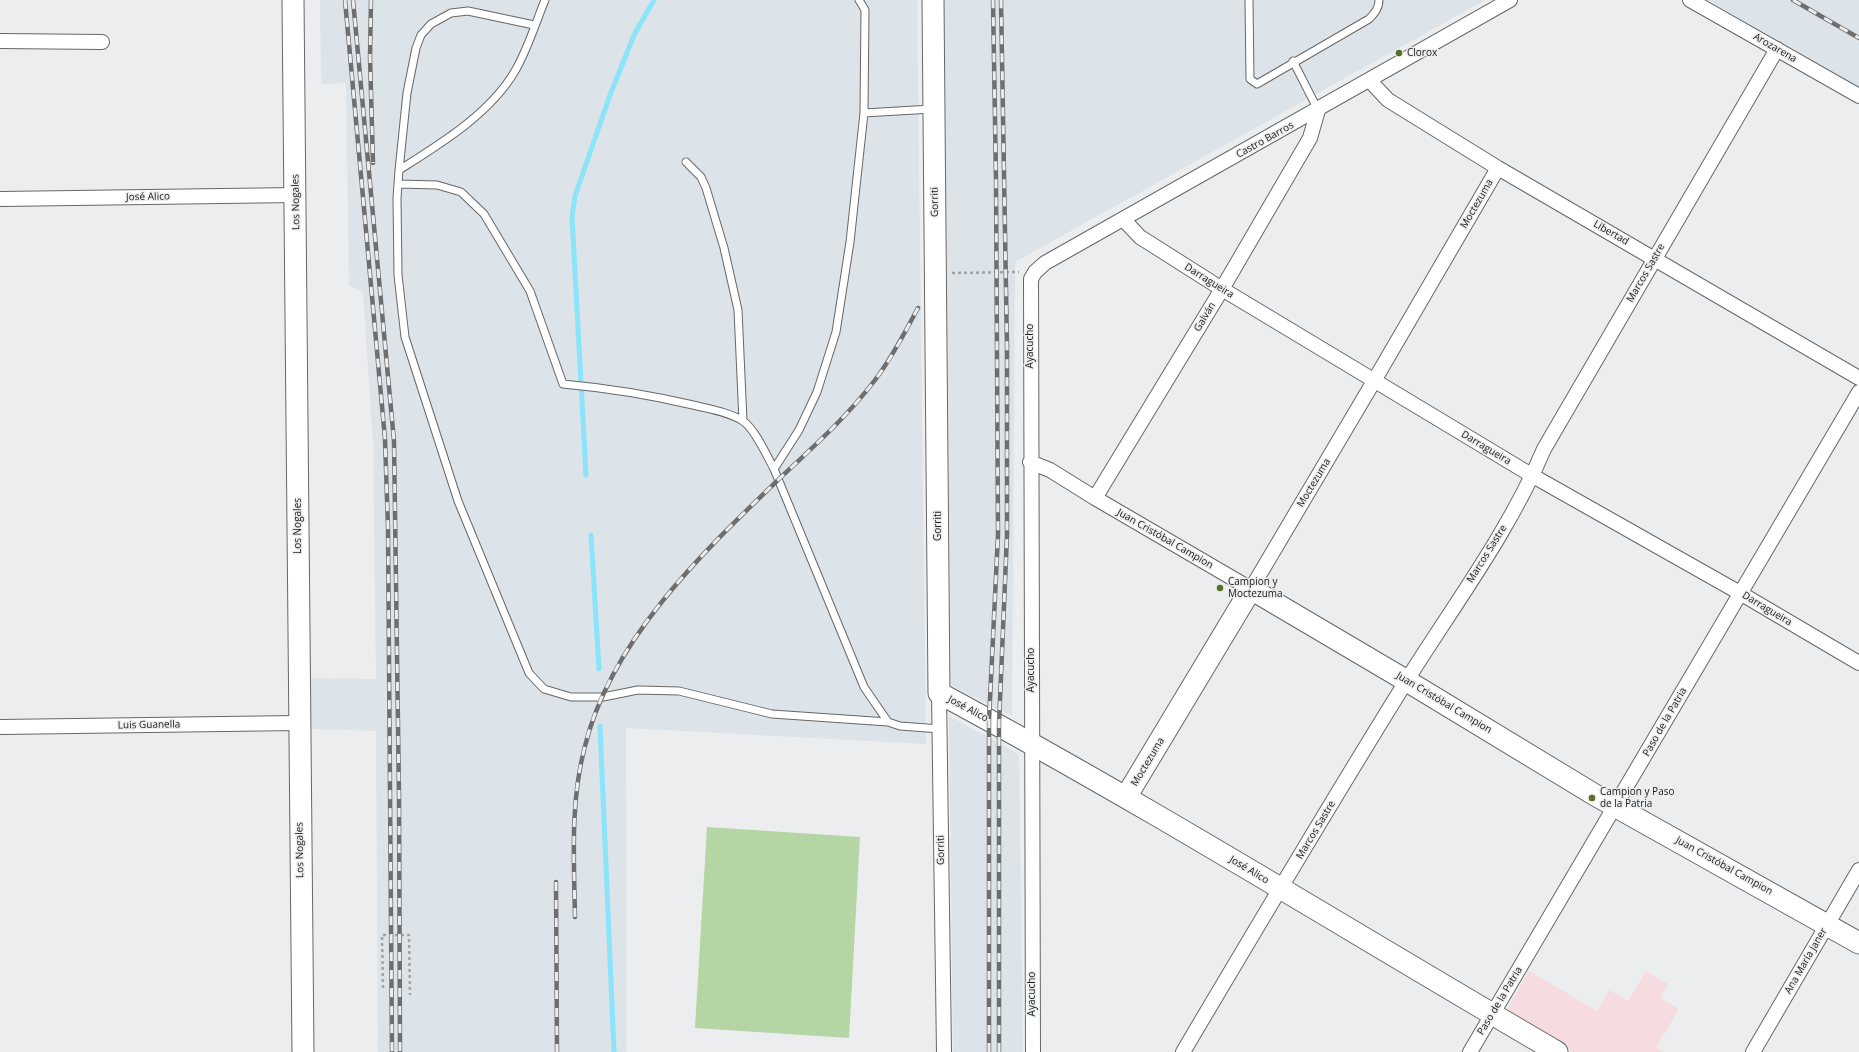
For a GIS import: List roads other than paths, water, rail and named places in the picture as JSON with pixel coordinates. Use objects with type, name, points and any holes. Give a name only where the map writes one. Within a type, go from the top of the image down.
[{"type":"street","name":"Los Nogales","points":[[293,0],[296,195],[298,723],[303,1052]]},
{"type":"street","name":"Gorriti","points":[[933,0],[939,693],[944,1052]]},
{"type":"street","name":"Castro Barros","points":[[1030,287],[1031,278],[1045,263],[1318,110],[1510,0]]},
{"type":"street","name":"Arozarena","points":[[1690,0],[1859,96]]},
{"type":"street","points":[[0,41],[102,42]]},
{"type":"street","name":"Marcos Sastre","points":[[1183,1052],[1280,888],[1407,681],[1521,500],[1544,449],[1777,49]]},
{"type":"street","name":"Libertad","points":[[1369,80],[1388,100],[1498,168],[1859,378]]},
{"type":"street","name":"Galván","points":[[1095,498],[1222,289],[1310,138],[1318,110]]},
{"type":"street","name":"Moctezuma","points":[[1126,797],[1251,589],[1498,168]]},
{"type":"street","name":"José Alico","points":[[0,200],[296,195]]},
{"type":"street","name":"Darragueira","points":[[1123,219],[1140,237],[1222,289],[1374,381],[1533,476],[1740,593],[1859,664]]},
{"type":"street","name":"Ayacucho","points":[[1030,287],[1033,1052]]},
{"type":"street","name":"Paso de la Patria","points":[[1470,1052],[1859,392]]},
{"type":"street","name":"Juan Cristóbal Campion","points":[[1030,462],[1050,470],[1095,498],[1407,681],[1595,795],[1616,805],[1859,943]]},
{"type":"street","name":"José Alico","points":[[939,693],[1126,797],[1557,1052]]},
{"type":"street","name":"Luis Guanella","points":[[0,727],[298,723]]},
{"type":"street","name":"Ana María Janer","points":[[1753,1052],[1859,870]]},
{"type":"lane","points":[[399,170],[447,138],[473,118],[498,94],[515,71],[545,0]]},
{"type":"lane","points":[[774,469],[800,430],[817,392],[836,332],[850,242],[864,113],[865,10],[859,0]]},
{"type":"lane","points":[[1249,0],[1250,79],[1257,84],[1369,19],[1375,14],[1379,5],[1379,0]]},
{"type":"lane","points":[[534,25],[468,11],[451,13],[431,24],[421,35],[416,48],[407,93],[398,184],[398,276],[405,337],[458,501],[529,673],[544,689],[571,697],[603,697],[638,690],[679,691],[772,714],[888,722],[900,726],[940,729]]},
{"type":"lane","points":[[1293,62],[1318,110]]},
{"type":"lane","points":[[864,113],[934,109]]},
{"type":"lane","points":[[686,162],[701,177],[706,188],[724,248],[738,310],[743,421]]},
{"type":"lane","points":[[398,184],[438,185],[460,192],[484,214],[530,291],[563,384],[628,392],[716,410],[743,421],[766,453],[774,469],[864,687],[888,722]]},
{"type":"waterway","points":[[586,475],[572,217],[575,196],[610,95],[635,33],[654,0]]},
{"type":"waterway","points":[[591,535],[599,669]]},
{"type":"waterway","points":[[600,726],[614,1052]]},
{"type":"railway","points":[[345,0],[385,439],[388,528],[392,1052]]},
{"type":"railway","points":[[353,0],[394,441],[399,795],[400,1052]]},
{"type":"railway","points":[[371,0],[370,57],[373,163]]},
{"type":"railway","points":[[989,1052],[989,720],[998,535],[996,180],[993,0]]},
{"type":"railway","points":[[999,1052],[999,724],[1007,535],[1007,347],[1001,0]]},
{"type":"railway","points":[[1793,0],[1859,38]]},
{"type":"railway","points":[[575,917],[574,831],[580,767],[585,746],[598,707],[615,670],[637,635],[690,568],[719,537],[829,432],[864,394],[887,363],[918,308]]},
{"type":"railway","points":[[556,882],[557,1052]]},
{"type":"place","name":"Clorox","points":[[1399,53]]},
{"type":"place","name":"Campion y Moctezuma","points":[[1220,588]]},
{"type":"place","name":"Campion y Paso de la Patria","points":[[1592,798]]}]
